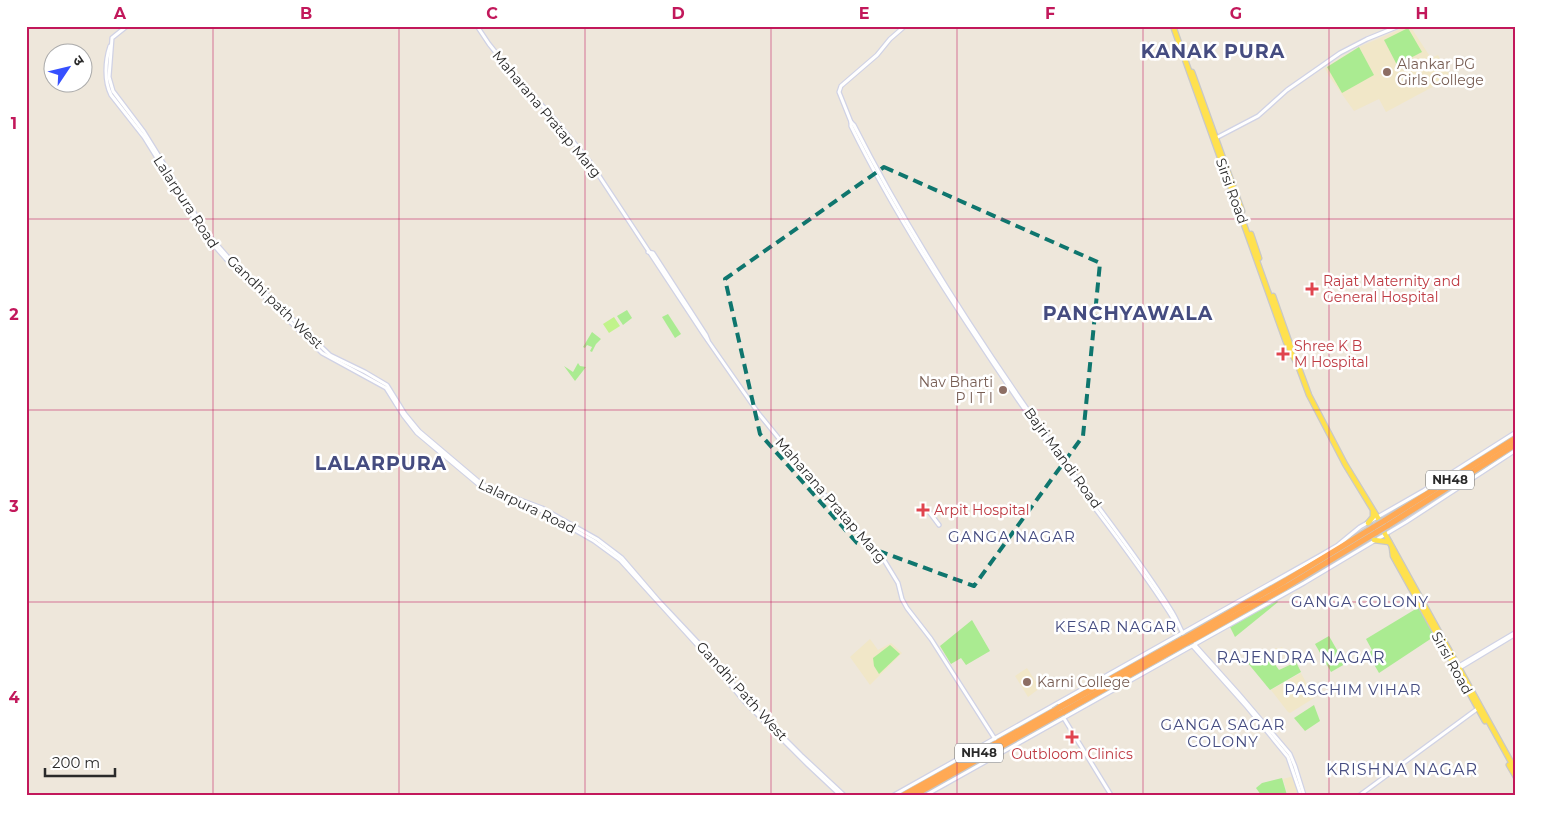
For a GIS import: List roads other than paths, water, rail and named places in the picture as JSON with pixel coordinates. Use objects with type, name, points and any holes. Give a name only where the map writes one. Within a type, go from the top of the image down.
[{"type":"highway","name":"NH48","points":[[1386,524],[1516,438]]},
{"type":"highway","name":"NH48","points":[[914,795],[1187,638],[1286,587],[1516,444]]},
{"type":"highway","name":"NH48","points":[[904,795],[1059,711]]},
{"type":"main road","name":"Sirsi Road","points":[[1175,26],[1286,342],[1309,395],[1345,464],[1378,518],[1391,545],[1393,556],[1516,771]]},
{"type":"main road","points":[[1368,523],[1373,518],[1373,510]]},
{"type":"main road","points":[[1374,540],[1391,545]]},
{"type":"main road","name":"Sirsi Road","points":[[1457,668],[1477,709],[1516,777]]},
{"type":"street","points":[[110,46],[114,36],[127,26]]},
{"type":"street","name":"Maharana Pratap Marg","points":[[477,26],[514,75],[551,115],[590,162],[738,385],[784,446],[829,500],[884,560],[898,583],[902,599],[907,608],[931,639],[994,739]]},
{"type":"street","points":[[905,26],[877,55],[842,85],[839,92],[851,126],[871,166],[924,258],[1036,426],[1076,483],[1136,562],[1176,621]]},
{"type":"street","points":[[1214,138],[1258,116],[1287,90],[1340,53],[1367,38],[1399,26]]},
{"type":"street","name":"Gandhi path West","points":[[110,46],[112,51],[109,77],[113,91],[144,132],[206,232],[227,256],[330,356],[366,372],[387,385],[414,425],[488,488],[542,508],[597,539],[621,559]]},
{"type":"street","name":"Lalarpura Road","points":[[110,46],[106,77],[111,95],[144,137],[204,234],[226,259],[322,353],[386,388],[417,433],[478,484],[488,491],[541,510],[621,559],[744,700],[840,795]]},
{"type":"street","name":"Bajri Mandi Road","points":[[851,122],[906,222],[944,284],[1078,482],[1138,561],[1171,610],[1187,638],[1290,754],[1302,795]]},
{"type":"street","points":[[926,795],[1059,711],[1187,638],[1345,540],[1360,527],[1378,518],[1516,432]]},
{"type":"street","points":[[1187,638],[1304,583],[1385,534],[1516,450]]},
{"type":"street","points":[[930,513],[939,525]]},
{"type":"street","name":"Gandhi Path West","points":[[621,559],[706,652],[745,699],[781,736],[844,795]]},
{"type":"street","points":[[1457,668],[1516,633]]},
{"type":"street","points":[[1360,795],[1477,709]]},
{"type":"street","points":[[894,795],[994,739],[1059,711]]},
{"type":"street","points":[[1059,711],[1111,795]]},
{"type":"place","name":"Alankar PG Girls College","points":[[1387,72]]},
{"type":"place","name":"Rajat Maternity and General Hospital","points":[[1312,289]]},
{"type":"place","name":"Shree K B M Hospital","points":[[1283,354]]},
{"type":"place","name":"Nav Bharti P I T I","points":[[1003,390]]},
{"type":"place","name":"Arpit Hospital","points":[[923,510]]},
{"type":"place","name":"Karni College","points":[[1027,682]]},
{"type":"place","name":"Outbloom Clinics","points":[[1072,737]]},
{"type":"district","name":"KANAK PURA","points":[[1213,51]]},
{"type":"district","name":"PANCHYAWALA","points":[[1128,313]]},
{"type":"district","name":"LALARPURA","points":[[381,463]]},
{"type":"district","name":"GANGA NAGAR","points":[[1012,537]]},
{"type":"district","name":"GANGA COLONY","points":[[1360,602]]},
{"type":"district","name":"KESAR NAGAR","points":[[1116,627]]},
{"type":"district","name":"RAJENDRA NAGAR","points":[[1301,657]]},
{"type":"district","name":"PASCHIM VIHAR","points":[[1353,690]]},
{"type":"district","name":"GANGA SAGAR COLONY","points":[[1223,734]]},
{"type":"district","name":"KRISHNA NAGAR","points":[[1402,769]]}]
